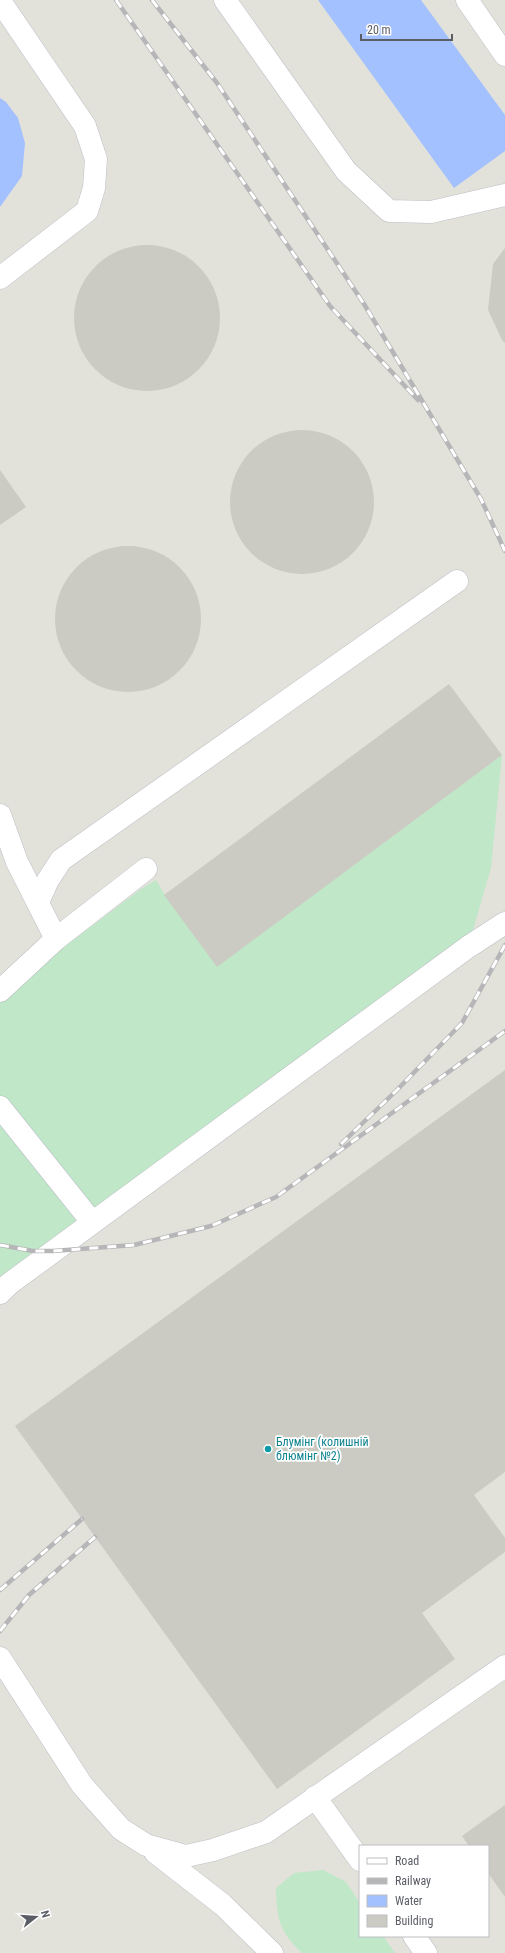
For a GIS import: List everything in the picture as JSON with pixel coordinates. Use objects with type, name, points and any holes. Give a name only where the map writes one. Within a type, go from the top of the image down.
[{"type":"lane","points":[[225,0],[346,171],[389,211],[431,212],[505,195]]},
{"type":"lane","points":[[467,0],[505,55]]},
{"type":"lane","points":[[0,1],[85,126],[96,159],[94,188],[86,211],[0,278]]},
{"type":"lane","points":[[38,902],[48,880],[61,860],[457,581]]},
{"type":"lane","points":[[0,815],[17,862],[56,938]]},
{"type":"lane","points":[[0,991],[56,938],[146,869]]},
{"type":"lane","points":[[0,1293],[8,1284],[92,1222],[468,947],[505,923]]},
{"type":"lane","points":[[0,1107],[92,1222]]},
{"type":"lane","points":[[0,1658],[82,1785],[121,1829],[146,1845],[223,1905],[270,1952]]},
{"type":"lane","points":[[146,1845],[186,1856],[213,1850],[266,1832],[505,1666]]},
{"type":"lane","points":[[315,1797],[359,1859]]},
{"type":"lane","points":[[415,1937],[426,1953]]},
{"type":"shaded area","points":[[0,0],[505,0],[505,1953],[0,1953]]},
{"type":"green space","points":[[502,755],[491,868],[468,947],[0,1293],[0,999],[48,959],[141,889],[156,880],[165,895],[217,966]]},
{"type":"green space","points":[[323,1870],[346,1882],[359,1902],[359,1937],[384,1937],[395,1953],[302,1953],[288,1938],[284,1931],[277,1908],[276,1888],[294,1873]]},
{"type":"water","points":[[318,0],[421,0],[505,115],[505,151],[454,188]]},
{"type":"water","points":[[0,98],[6,102],[18,118],[25,143],[22,176],[0,207]]},
{"type":"building","points":[[147,245],[175,251],[193,262],[203,272],[214,290],[220,318],[214,346],[203,364],[193,374],[175,385],[147,391],[119,385],[101,374],[91,364],[80,346],[74,318],[80,290],[91,272],[101,262],[119,251]]},
{"type":"building","points":[[505,248],[505,343],[502,340],[488,310],[493,264]]},
{"type":"building","points":[[295,430],[309,430],[336,438],[348,446],[358,456],[369,474],[373,488],[373,516],[369,530],[358,548],[348,558],[330,569],[309,574],[295,574],[268,566],[256,558],[246,548],[235,530],[230,509],[230,495],[238,468],[246,456],[256,446],[274,435]]},
{"type":"building","points":[[0,470],[26,507],[0,525]]},
{"type":"building","points":[[128,546],[156,552],[174,563],[184,573],[195,591],[201,619],[195,647],[184,665],[174,675],[156,686],[128,692],[100,686],[82,675],[72,665],[61,647],[55,619],[61,591],[72,573],[82,563],[100,552]]},
{"type":"building","points":[[449,684],[502,755],[217,967],[164,895]]},
{"type":"building","name":"Блумінг (колишній блюмінг №2)","points":[[505,1070],[505,1472],[474,1495],[505,1538],[505,1552],[422,1613],[455,1659],[277,1789],[15,1426]]},
{"type":"building","points":[[505,1805],[505,1897],[489,1874],[489,1845],[468,1845],[462,1836]]},
{"type":"railway","points":[[116,0],[330,306],[418,400]]},
{"type":"railway","points":[[152,0],[217,83],[364,304],[481,499],[505,551]]},
{"type":"railway","points":[[341,1144],[396,1091],[462,1023],[505,945]]},
{"type":"railway","points":[[0,1245],[33,1251],[134,1245],[211,1226],[276,1197],[505,1031]]},
{"type":"railway","points":[[0,1590],[82,1519]]},
{"type":"railway","points":[[0,1631],[29,1595],[95,1537]]},
{"type":"place","name":"Блумінг (колишній блюмінг №2)","points":[[268,1449]]}]
